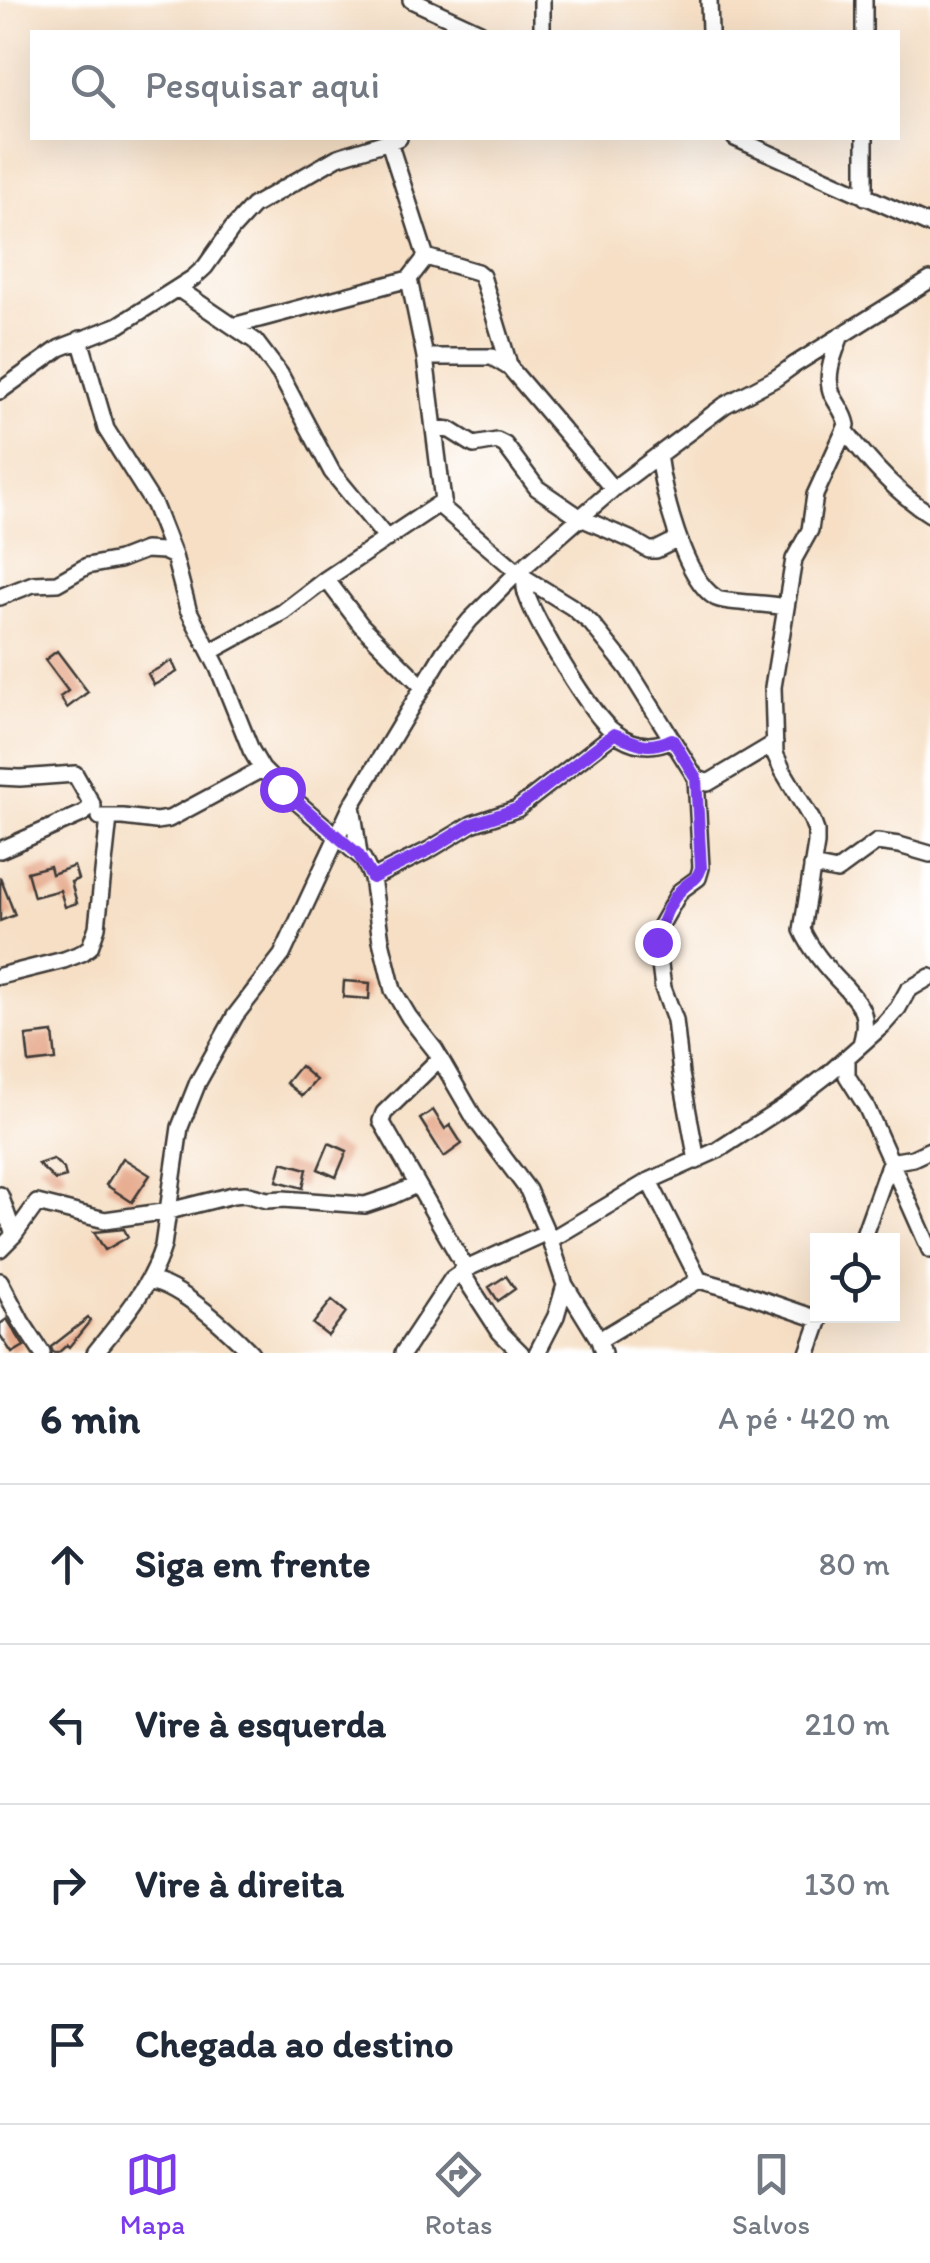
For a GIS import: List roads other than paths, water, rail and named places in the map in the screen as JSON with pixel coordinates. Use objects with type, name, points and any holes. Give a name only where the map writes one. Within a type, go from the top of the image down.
[{"type":"street","points":[[411,0],[476,30]]},
{"type":"street","points":[[542,0],[542,30]]},
{"type":"street","points":[[709,0],[710,30]]},
{"type":"street","points":[[864,0],[864,30]]},
{"type":"street","points":[[0,392],[40,361],[119,324],[177,288],[205,267],[253,206],[338,157],[394,140],[426,257]]},
{"type":"street","points":[[739,140],[930,225]]},
{"type":"street","points":[[865,140],[865,197]]},
{"type":"street","points":[[233,326],[409,280],[426,257]]},
{"type":"street","points":[[426,257],[482,276],[510,368]]},
{"type":"street","points":[[210,652],[283,612],[326,578],[439,505],[443,496],[425,357],[409,280]]},
{"type":"street","points":[[95,1353],[150,1281],[163,1246],[180,1127],[198,1082],[235,1016],[287,945],[352,805],[444,652],[470,620],[619,484],[658,454],[725,404],[776,378],[930,280]]},
{"type":"street","points":[[177,288],[247,334],[267,356],[332,472],[387,539]]},
{"type":"street","points":[[841,335],[830,385],[846,420],[845,430],[815,495],[810,530],[794,559],[773,687],[776,754],[816,830],[802,930],[859,1002],[865,1027],[861,1044]]},
{"type":"street","points":[[80,339],[106,429],[144,487],[174,556],[188,609],[243,734],[262,769],[358,854],[372,878],[389,978],[409,1017],[440,1058],[475,1119],[519,1176],[548,1236],[565,1285],[601,1347],[699,1280]]},
{"type":"street","points":[[425,357],[492,357],[510,368],[619,484],[662,482]]},
{"type":"street","points":[[434,428],[450,430],[474,445],[496,440],[505,445],[537,488],[581,518],[649,550],[678,539]]},
{"type":"street","points":[[845,430],[889,482],[930,514]]},
{"type":"street","points":[[658,454],[678,539],[716,599],[786,606]]},
{"type":"street","points":[[439,505],[522,575],[572,607],[600,633],[645,695],[696,778],[701,868],[698,878],[680,891],[659,928],[657,942],[662,988],[675,1020],[697,1161]]},
{"type":"street","points":[[0,598],[32,584],[57,583],[87,566],[131,554],[154,550],[174,556]]},
{"type":"street","points":[[522,575],[540,624],[590,707],[614,734],[646,746],[672,739]]},
{"type":"street","points":[[326,578],[361,625],[422,686]]},
{"type":"street","points":[[372,878],[472,824],[517,809],[614,734]]},
{"type":"street","points":[[696,778],[708,783],[775,743]]},
{"type":"street","points":[[82,814],[156,822],[168,819],[262,769]]},
{"type":"street","points":[[0,777],[74,774],[93,806],[0,850]]},
{"type":"street","points":[[352,805],[358,854]]},
{"type":"street","points":[[0,976],[64,960],[90,947],[97,927],[109,818]]},
{"type":"street","points":[[812,866],[837,871],[876,842],[930,854]]},
{"type":"street","points":[[403,1353],[448,1284],[464,1271],[548,1236],[649,1181],[697,1161],[759,1124],[827,1075],[891,1017],[908,990],[930,977]]},
{"type":"street","points":[[847,1057],[847,1076],[866,1106],[930,1250]]},
{"type":"street","points":[[440,1058],[381,1118],[382,1124],[500,1332],[521,1353]]},
{"type":"street","points":[[827,1075],[847,1076]]},
{"type":"street","points":[[890,1162],[930,1150]]},
{"type":"street","points":[[865,1233],[890,1162]]},
{"type":"street","points":[[649,1181],[699,1280],[810,1315]]},
{"type":"street","points":[[0,1249],[37,1203],[100,1220],[168,1211],[245,1194],[267,1200],[365,1204],[416,1185]]},
{"type":"street","points":[[0,1195],[14,1235]]},
{"type":"street","points":[[0,1281],[42,1353]]},
{"type":"street","points":[[150,1281],[176,1290],[251,1353]]},
{"type":"street","points":[[537,1353],[556,1316],[565,1285]]},
{"type":"street","points":[[808,1353],[817,1323]]}]
